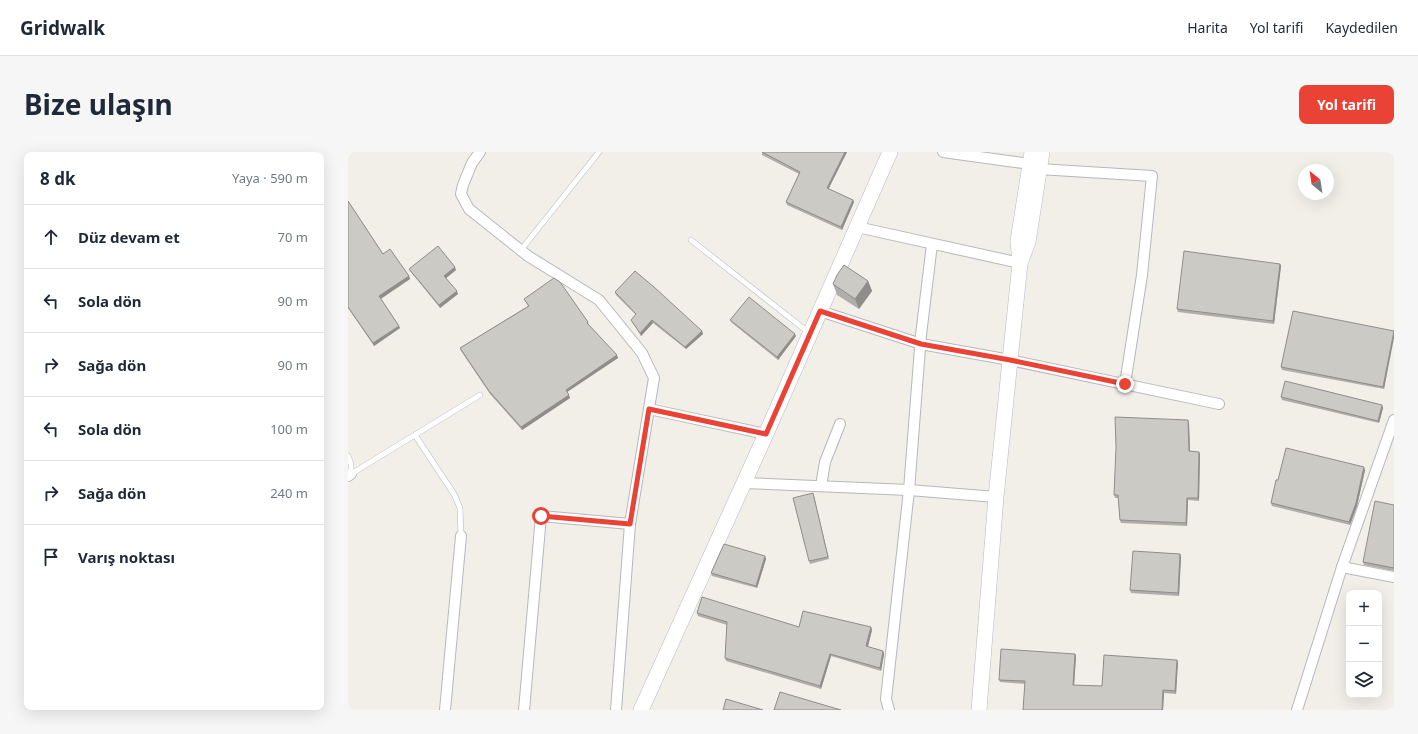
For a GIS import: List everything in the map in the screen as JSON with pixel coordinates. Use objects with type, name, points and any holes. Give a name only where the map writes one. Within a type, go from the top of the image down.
[{"type":"street","points":[[480,152],[472,163],[461,194],[469,209],[521,250],[599,300],[642,353],[654,378],[630,524],[616,710]]},
{"type":"street","points":[[641,710],[766,434],[890,152]]},
{"type":"street","points":[[943,152],[1152,176],[1142,275],[1125,384]]},
{"type":"street","points":[[979,710],[996,497],[1020,263],[1018,240],[1034,162],[1042,152]]},
{"type":"street","points":[[857,227],[1020,263]]},
{"type":"street","points":[[889,710],[886,699],[909,490],[921,344],[932,244]]},
{"type":"street","points":[[820,311],[921,344],[1010,360],[1219,404]]},
{"type":"street","points":[[649,409],[766,434]]},
{"type":"street","points":[[1297,710],[1342,567],[1394,420]]},
{"type":"street","points":[[821,486],[825,462],[840,424]]},
{"type":"street","points":[[744,483],[909,490],[996,497]]},
{"type":"street","points":[[524,710],[541,516],[630,524]]},
{"type":"street","points":[[445,710],[461,536]]},
{"type":"street","points":[[1342,567],[1394,577]]},
{"type":"lane","points":[[521,250],[599,152]]},
{"type":"lane","points":[[690,240],[810,334]]},
{"type":"lane","points":[[349,475],[480,395]]},
{"type":"lane","points":[[415,434],[457,501],[460,508],[461,536]]},
{"type":"lane","points":[[348,456],[351,464],[349,475]]},
{"type":"building","points":[[762,152],[845,152],[827,188],[853,200],[841,227],[786,202],[800,172]]},
{"type":"building","points":[[348,201],[383,254],[390,249],[409,276],[379,296],[399,326],[373,343],[348,307]]},
{"type":"building","points":[[438,246],[455,267],[444,276],[457,291],[439,305],[409,269]]},
{"type":"building","points":[[1184,251],[1280,264],[1273,321],[1177,309]]},
{"type":"building","points":[[844,265],[868,281],[855,299],[833,284]]},
{"type":"building","points":[[635,271],[702,331],[685,347],[652,320],[640,333],[631,320],[636,314],[615,292]]},
{"type":"building","points":[[554,278],[560,282],[588,322],[587,323],[617,355],[566,390],[569,395],[521,427],[489,391],[460,348],[529,306],[524,299]]},
{"type":"building","points":[[749,297],[795,334],[777,357],[730,320]]},
{"type":"building","points":[[1293,311],[1394,331],[1383,387],[1281,367]]},
{"type":"building","points":[[1285,381],[1382,405],[1378,421],[1281,397]]},
{"type":"building","points":[[1115,417],[1188,420],[1189,451],[1199,452],[1198,498],[1187,498],[1186,523],[1120,520],[1118,495],[1114,495],[1116,447]]},
{"type":"building","points":[[1286,448],[1364,467],[1356,503],[1349,522],[1271,503],[1276,480],[1278,480]]},
{"type":"building","points":[[813,493],[828,557],[809,561],[793,498]]},
{"type":"building","points":[[1375,501],[1394,505],[1394,568],[1363,562]]},
{"type":"building","points":[[724,544],[765,556],[756,586],[711,573]]},
{"type":"building","points":[[1133,551],[1180,554],[1178,593],[1130,590]]},
{"type":"building","points":[[702,597],[799,627],[803,611],[871,627],[866,646],[883,651],[880,668],[830,654],[820,686],[725,658],[727,622],[697,613]]},
{"type":"building","points":[[1001,649],[1075,654],[1073,685],[1102,686],[1104,655],[1177,660],[1175,691],[1163,690],[1162,710],[1023,710],[1025,681],[999,680]]},
{"type":"building","points":[[780,692],[841,710],[774,710]]},
{"type":"building","points":[[726,699],[763,710],[723,710]]},
{"type":"route","points":[[541,516],[630,524],[649,409],[766,434],[820,311],[921,344],[1010,360],[1125,384]]}]
